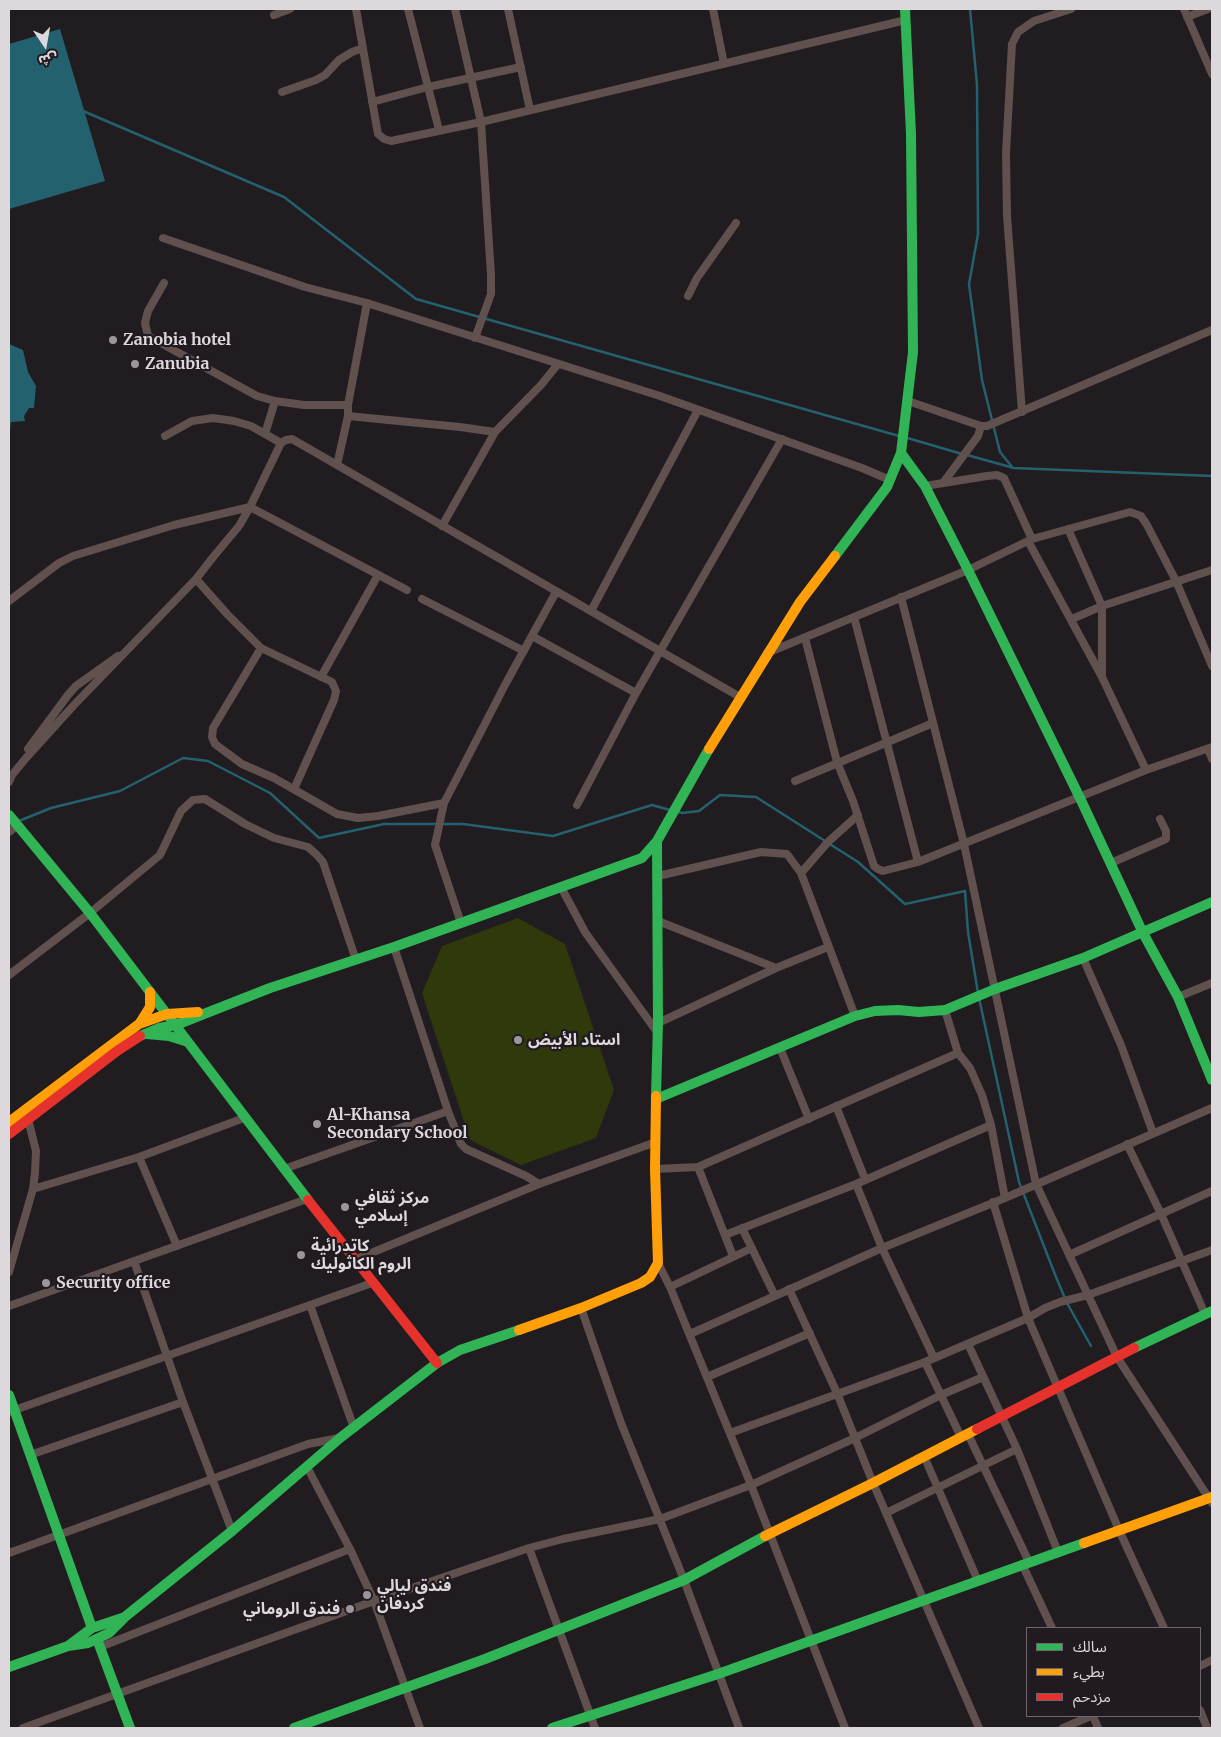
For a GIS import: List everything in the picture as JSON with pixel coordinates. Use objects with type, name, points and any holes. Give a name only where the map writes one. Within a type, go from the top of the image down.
[{"type":"street","points":[[274,15],[290,9]]},
{"type":"street","points":[[356,9],[378,134],[384,139],[391,141],[481,122],[906,20]]},
{"type":"street","points":[[408,9],[438,130]]},
{"type":"street","points":[[455,9],[481,122],[492,283],[491,294],[475,338]]},
{"type":"street","points":[[508,9],[530,110]]},
{"type":"street","points":[[713,9],[724,64]]},
{"type":"street","points":[[9,1134],[116,1051],[143,1034],[159,1028],[176,1025],[206,1012],[642,858],[657,841],[740,697],[800,602],[887,487],[901,450],[908,401],[914,294],[911,134],[905,9]]},
{"type":"street","points":[[1022,412],[1008,216],[1006,153],[1012,44],[1018,32],[1034,21],[1071,9]]},
{"type":"street","points":[[1184,9],[1210,61],[1212,74]]},
{"type":"street","points":[[1187,17],[1208,9]]},
{"type":"street","points":[[282,92],[325,76],[339,60],[363,48]]},
{"type":"street","points":[[372,102],[471,77],[521,67]]},
{"type":"street","points":[[688,296],[697,278],[736,223]]},
{"type":"street","points":[[163,238],[305,287],[367,303],[698,410],[862,468],[890,480]]},
{"type":"street","points":[[164,283],[148,311],[145,323],[148,336],[257,396],[275,401],[304,405],[348,405]]},
{"type":"street","points":[[337,465],[348,416],[348,405],[367,303]]},
{"type":"street","points":[[908,401],[984,426],[1000,422],[1212,330]]},
{"type":"street","points":[[442,526],[495,432],[541,385],[558,364]]},
{"type":"street","points":[[265,434],[275,401]]},
{"type":"street","points":[[591,611],[698,410]]},
{"type":"street","points":[[348,416],[460,426],[495,432]]},
{"type":"street","points":[[165,436],[192,421],[213,418],[251,426],[281,443]]},
{"type":"street","points":[[943,483],[984,426]]},
{"type":"street","points":[[9,782],[12,775],[32,751],[196,579],[239,526],[281,443],[292,439],[740,697]]},
{"type":"street","points":[[577,804],[636,693],[782,439]]},
{"type":"street","points":[[901,450],[925,486],[968,570],[1080,798],[1143,933],[1178,997],[1212,1080]]},
{"type":"street","points":[[925,486],[987,476],[997,475],[1004,478],[1030,540],[1102,676],[1146,770]]},
{"type":"street","points":[[9,601],[59,563],[73,556],[174,525],[250,507],[407,590]]},
{"type":"street","points":[[767,654],[968,570],[1030,540],[1130,512],[1141,516],[1176,581],[1212,666]]},
{"type":"street","points":[[1068,529],[1102,606],[1102,676]]},
{"type":"street","points":[[1072,619],[1102,606],[1212,570]]},
{"type":"street","points":[[321,677],[378,575]]},
{"type":"street","points":[[196,579],[233,621],[261,648],[332,682],[336,691],[334,700],[294,789]]},
{"type":"street","points":[[461,923],[435,845],[440,816],[444,803],[556,592]]},
{"type":"street","points":[[552,1728],[718,1674],[978,1580],[1211,1499],[1117,1357],[1036,1184],[993,990],[964,844],[901,597]]},
{"type":"street","points":[[422,599],[524,651]]},
{"type":"street","points":[[854,617],[918,862]]},
{"type":"street","points":[[532,636],[636,693]]},
{"type":"street","points":[[805,638],[838,762],[858,815],[874,866],[878,870],[883,871],[918,862],[1146,770],[1210,748],[1212,759]]},
{"type":"street","points":[[261,648],[213,728],[212,737],[215,744],[242,764],[274,778],[337,814],[358,818],[378,816],[444,803]]},
{"type":"street","points":[[9,771],[41,733],[76,686],[128,650]]},
{"type":"street","points":[[795,781],[886,741],[933,723]]},
{"type":"street","points":[[9,975],[90,913],[160,855],[181,811],[192,800],[205,800],[245,824],[274,838],[308,848],[317,854],[323,862],[356,960]]},
{"type":"street","points":[[9,815],[90,913],[244,1118],[372,1283],[437,1363]]},
{"type":"street","points":[[801,873],[828,842],[858,815]]},
{"type":"street","points":[[1111,863],[1166,839],[1166,831],[1160,819]]},
{"type":"street","points":[[9,832],[18,826]]},
{"type":"street","points":[[657,841],[658,1028],[655,1169],[658,1263],[690,1334],[751,1484],[845,1728]]},
{"type":"street","points":[[658,876],[761,852],[787,854],[801,873],[855,1016]]},
{"type":"street","points":[[561,887],[585,932],[658,1028]]},
{"type":"street","points":[[656,1099],[855,1016],[876,1011],[898,1010],[919,1012],[945,1010],[993,990],[1083,958],[1212,902]]},
{"type":"street","points":[[658,921],[776,968]]},
{"type":"street","points":[[394,947],[448,1111],[461,1144],[466,1150],[526,1176],[539,1184]]},
{"type":"street","points":[[658,1028],[776,968],[828,947]]},
{"type":"street","points":[[1083,958],[1121,1045],[1153,1133]]},
{"type":"street","points":[[1178,997],[1212,983]]},
{"type":"street","points":[[139,1024],[150,1006],[150,992]]},
{"type":"street","points":[[945,1010],[958,1053],[970,1068],[976,1081],[991,1126],[1008,1197]]},
{"type":"street","points":[[9,1122],[139,1024],[167,1014],[206,1012]]},
{"type":"street","points":[[143,1034],[168,1036],[188,1042]]},
{"type":"street","points":[[780,1048],[808,1119]]},
{"type":"street","points":[[655,1169],[698,1167],[958,1053]]},
{"type":"street","points":[[836,1106],[865,1180]]},
{"type":"street","points":[[690,1334],[882,1248],[1008,1197],[1212,1108]]},
{"type":"street","points":[[284,1169],[448,1111]]},
{"type":"street","points":[[33,1189],[139,1157],[244,1118]]},
{"type":"street","points":[[9,1272],[33,1189],[36,1151],[28,1119]]},
{"type":"street","points":[[726,1235],[856,1184],[991,1126]]},
{"type":"street","points":[[354,1260],[539,1184],[656,1142]]},
{"type":"street","points":[[294,1728],[559,1631],[684,1580],[770,1533],[873,1483],[1208,1312],[1127,1144]]},
{"type":"street","points":[[139,1157],[177,1246]]},
{"type":"street","points":[[698,1167],[733,1256]]},
{"type":"street","points":[[856,1184],[882,1248],[934,1358]]},
{"type":"street","points":[[1069,1255],[1212,1191]]},
{"type":"street","points":[[9,1306],[307,1199]]},
{"type":"street","points":[[993,1202],[1028,1318],[1119,1530],[1164,1627]]},
{"type":"street","points":[[742,1228],[775,1296]]},
{"type":"street","points":[[670,1287],[752,1248]]},
{"type":"street","points":[[730,1433],[925,1362],[1028,1318],[1060,1302],[1088,1295],[1212,1250]]},
{"type":"street","points":[[134,1261],[183,1402],[232,1531]]},
{"type":"street","points":[[99,1643],[126,1616],[232,1531],[340,1438],[437,1363],[460,1350],[581,1308],[642,1284],[650,1278],[658,1263]]},
{"type":"street","points":[[11,1411],[372,1283]]},
{"type":"street","points":[[789,1290],[838,1393],[886,1514],[979,1728]]},
{"type":"street","points":[[310,1305],[354,1428]]},
{"type":"street","points":[[581,1308],[621,1423],[684,1580],[739,1728]]},
{"type":"street","points":[[707,1377],[810,1333]]},
{"type":"street","points":[[968,1344],[1017,1449],[1058,1552]]},
{"type":"street","points":[[925,1362],[941,1395],[983,1465],[1052,1627]]},
{"type":"street","points":[[23,1728],[374,1601],[530,1548],[563,1539],[660,1519],[751,1484],[855,1438],[941,1395],[983,1377]]},
{"type":"street","points":[[9,1395],[11,1411],[30,1455],[92,1628]]},
{"type":"street","points":[[30,1455],[183,1402]]},
{"type":"street","points":[[9,1553],[308,1444],[340,1438]]},
{"type":"street","points":[[886,1514],[1017,1449]]},
{"type":"street","points":[[924,1456],[978,1580]]},
{"type":"street","points":[[308,1467],[374,1601],[420,1728]]},
{"type":"street","points":[[530,1548],[595,1728]]},
{"type":"street","points":[[9,1667],[68,1646],[99,1643],[350,1549]]},
{"type":"street","points":[[68,1646],[92,1628],[126,1616]]},
{"type":"street","points":[[99,1643],[130,1728]]},
{"type":"street","points":[[1201,1712],[1208,1728]]},
{"type":"street","points":[[1063,1728],[1090,1717]]},
{"type":"green space","points":[[518,918],[565,944],[614,1090],[596,1138],[521,1165],[470,1140],[422,993],[442,946]]},
{"type":"water","points":[[60,29],[105,181],[9,209],[9,44]]},
{"type":"water","points":[[9,344],[23,350],[28,372],[36,386],[34,408],[29,408],[24,416],[25,421],[11,422],[9,439]]},
{"type":"waterway","points":[[970,9],[977,85],[978,234],[969,284],[982,380],[1000,452],[1013,468]]},
{"type":"waterway","points":[[83,111],[284,197],[416,299],[899,436]]},
{"type":"waterway","points":[[904,437],[962,454]]},
{"type":"waterway","points":[[967,455],[1014,468],[1212,476]]},
{"type":"waterway","points":[[19,821],[51,808],[120,791],[183,758],[208,761],[270,793],[319,838],[384,824],[463,824],[553,836],[652,805],[670,810]]},
{"type":"waterway","points":[[678,812],[699,811],[720,795],[756,797],[858,862],[905,904],[965,891],[968,932],[978,993]]},
{"type":"waterway","points":[[979,998],[1019,1182],[1067,1303],[1091,1346]]},
{"type":"traffic: fast","points":[[835,556],[887,487],[901,453],[913,352],[911,134],[905,9]]},
{"type":"traffic: fast","points":[[901,453],[925,486],[968,570],[1080,798],[1143,933],[1178,997],[1212,1080]]},
{"type":"traffic: fast","points":[[140,1036],[159,1028],[176,1025],[270,988],[394,947],[642,858],[657,841],[709,749]]},
{"type":"traffic: fast","points":[[9,815],[90,913],[308,1200]]},
{"type":"traffic: fast","points":[[656,1096],[658,1023],[657,841]]},
{"type":"traffic: fast","points":[[656,1099],[855,1016],[875,1011],[898,1010],[919,1012],[945,1010],[995,989],[1083,958],[1212,902]]},
{"type":"traffic: fast","points":[[147,1034],[169,1036],[188,1042]]},
{"type":"traffic: fast","points":[[1134,1348],[1212,1311]]},
{"type":"traffic: fast","points":[[9,1667],[68,1646],[88,1643],[109,1633],[126,1616],[232,1531],[340,1438],[437,1363],[460,1350],[519,1330]]},
{"type":"traffic: fast","points":[[9,1395],[92,1628]]},
{"type":"traffic: fast","points":[[294,1728],[485,1659],[684,1580],[765,1536]]},
{"type":"traffic: fast","points":[[552,1728],[718,1674],[1084,1543]]},
{"type":"traffic: fast","points":[[68,1646],[92,1628],[125,1617]]},
{"type":"traffic: fast","points":[[97,1639],[130,1728]]},
{"type":"traffic: slow","points":[[709,749],[800,602],[835,556]]},
{"type":"traffic: slow","points":[[140,1023],[150,1007],[150,992]]},
{"type":"traffic: slow","points":[[9,1122],[139,1024],[167,1014],[198,1012]]},
{"type":"traffic: slow","points":[[519,1330],[581,1308],[641,1283],[650,1277],[658,1263],[655,1169],[656,1096]]},
{"type":"traffic: slow","points":[[765,1536],[977,1429]]},
{"type":"traffic: slow","points":[[1084,1543],[1212,1497]]},
{"type":"traffic: jam","points":[[9,1134],[117,1051],[140,1036]]},
{"type":"traffic: jam","points":[[308,1200],[437,1363]]},
{"type":"traffic: jam","points":[[977,1429],[1134,1348]]},
{"type":"place","name":"Zanobia hotel","points":[[113,340]]},
{"type":"place","name":"Zanubia","points":[[135,364]]},
{"type":"place","name":"استاد الأبيض","points":[[518,1040]]},
{"type":"place","name":"Al-Khansa Secondary School","points":[[317,1124]]},
{"type":"place","name":"مركز ثقافي إسلامي","points":[[345,1207]]},
{"type":"place","name":"كاتدرائية الروم الكاثوليك","points":[[301,1255]]},
{"type":"place","name":"Security office","points":[[46,1283]]},
{"type":"place","name":"فندق ليالي كردفان","points":[[367,1595]]},
{"type":"place","name":"فندق الروماني","points":[[350,1609]]}]
